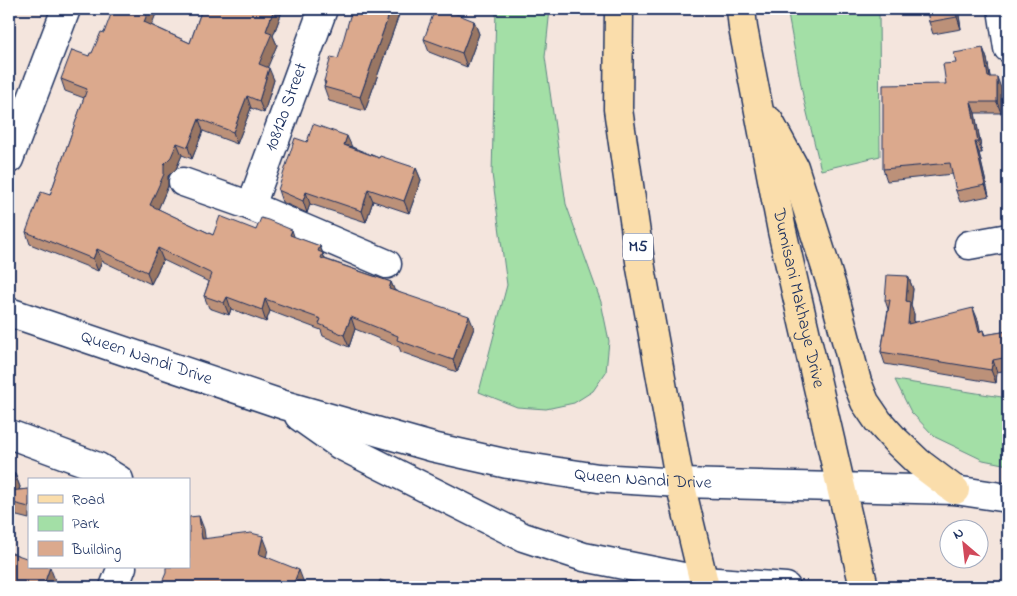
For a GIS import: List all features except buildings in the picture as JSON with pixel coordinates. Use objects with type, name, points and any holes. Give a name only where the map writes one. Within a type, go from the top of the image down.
[{"type":"main road","points":[[9,159],[14,129],[66,9]]},
{"type":"main road","name":"108120 Street","points":[[251,206],[323,9]]},
{"type":"main road","name":"M5","points":[[619,9],[618,109],[641,268],[680,483],[704,584]]},
{"type":"main road","name":"Dumisani Makhaye Drive","points":[[741,9],[782,231],[864,587]]},
{"type":"main road","points":[[1002,9],[1008,48]]},
{"type":"main road","points":[[758,100],[794,167],[833,290],[857,382],[865,402],[878,421],[896,441],[918,462],[955,490]]},
{"type":"main road","points":[[183,182],[251,206],[387,264]]},
{"type":"main road","points":[[969,245],[1008,238]]},
{"type":"main road","name":"Queen Nandi Drive","points":[[9,312],[284,405],[432,447],[508,464],[598,478],[680,483],[955,490],[1008,498]]},
{"type":"main road","name":"Queen Nandi Drive","points":[[284,405],[340,445],[523,537],[584,557],[704,584],[786,587]]},
{"type":"main road","points":[[9,434],[98,467],[116,478]]},
{"type":"main road","points":[[114,587],[122,568]]},
{"type":"green space","points":[[496,9],[550,9],[545,57],[566,204],[601,302],[609,341],[606,372],[593,391],[574,403],[546,409],[517,407],[479,392],[507,285],[492,174]]},
{"type":"green space","points":[[787,9],[879,9],[880,156],[821,170],[803,96]]},
{"type":"green space","points":[[895,380],[1008,398],[1008,465],[983,460],[935,437],[911,412]]}]
